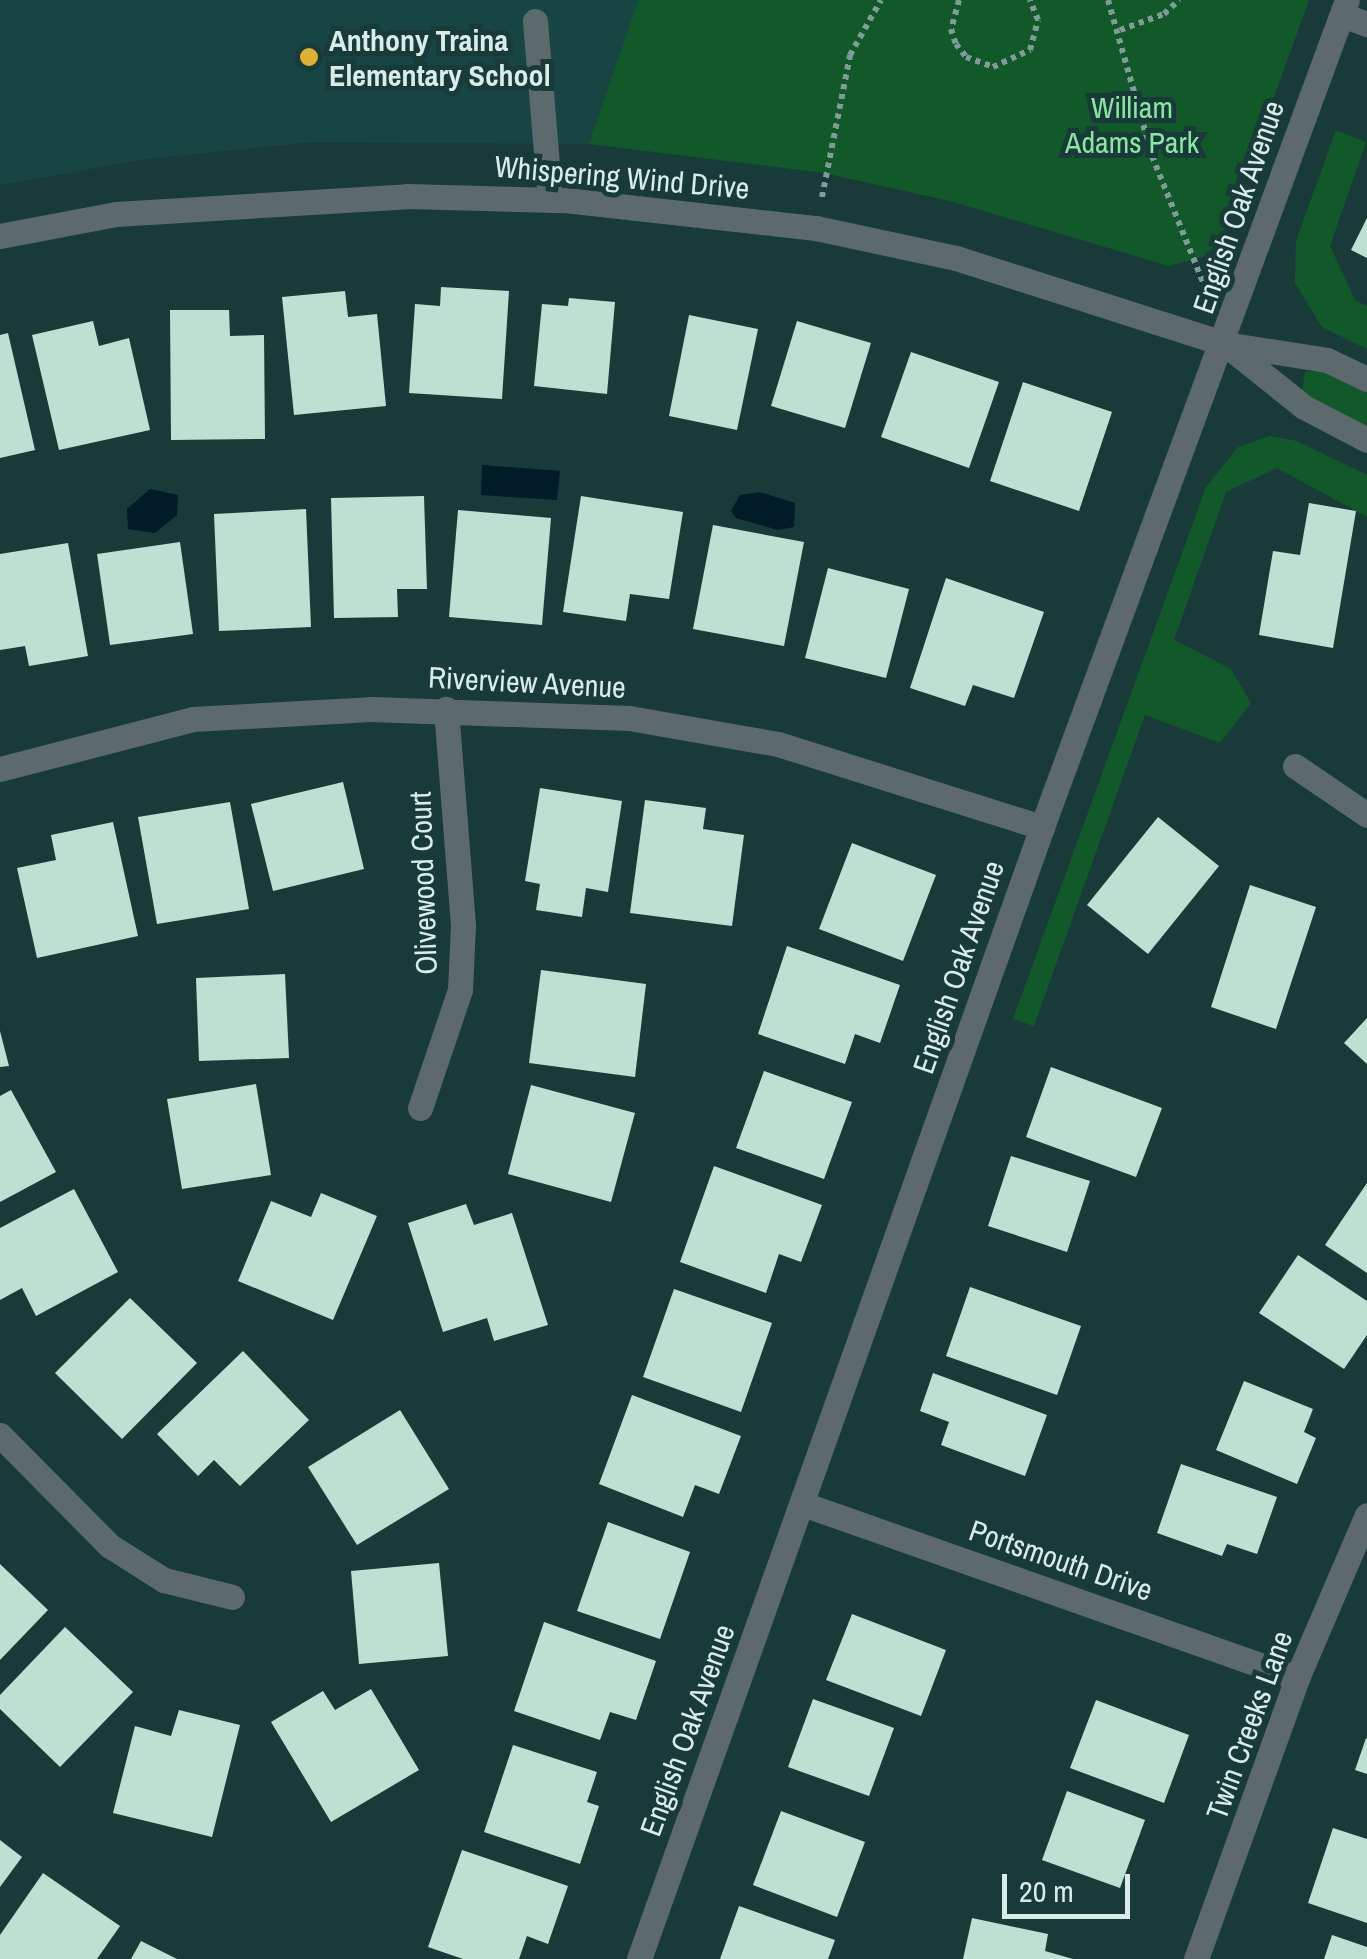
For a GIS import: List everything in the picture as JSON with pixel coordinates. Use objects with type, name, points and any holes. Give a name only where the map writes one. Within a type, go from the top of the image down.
[{"type":"street","points":[[1344,7],[1367,24]]},
{"type":"street","name":"English Oak Avenue","points":[[639,1959],[1042,827],[1225,344],[1344,7]]},
{"type":"street","points":[[535,20],[550,199]]},
{"type":"street","name":"Whispering Wind Drive","points":[[0,236],[116,214],[406,196],[550,199],[816,228],[956,258],[1225,344],[1327,360],[1367,379]]},
{"type":"street","name":"Whispering Wind Drive","points":[[1225,344],[1304,407],[1367,440]]},
{"type":"street","name":"Riverview Avenue","points":[[0,769],[193,720],[446,709],[629,718],[778,744],[1042,827]]},
{"type":"street","name":"Olivewood Court","points":[[420,1108],[460,990],[463,925],[446,709]]},
{"type":"street","points":[[1294,766],[1367,814]]},
{"type":"street","points":[[0,1435],[110,1546],[164,1580],[232,1598]]},
{"type":"street","name":"Portsmouth Drive","points":[[803,1504],[1297,1678]]},
{"type":"street","name":"Twin Creeks Lane","points":[[1196,1959],[1297,1678],[1367,1515]]},
{"type":"path","points":[[816,228],[850,55],[881,0]]},
{"type":"path","points":[[959,0],[952,30],[956,44],[966,56],[993,67],[1030,50],[1038,20],[1030,0]]},
{"type":"path","points":[[1108,0],[1120,30],[1152,156],[1225,344]]},
{"type":"path","points":[[1120,30],[1164,14],[1179,0]]},
{"type":"shaded area","name":"Anthony Traina Elementary School","points":[[0,0],[638,0],[589,144],[313,142],[146,159],[0,185]]},
{"type":"green space","name":"William Adams Park","points":[[638,0],[1309,0],[1224,235],[1206,256],[1169,266],[950,201],[824,173],[589,144]]},
{"type":"green space","points":[[1336,130],[1366,142],[1330,246],[1355,300],[1367,306],[1367,349],[1322,327],[1295,283],[1296,241]]},
{"type":"green space","points":[[1320,370],[1367,393],[1367,426],[1302,392],[1305,372]]},
{"type":"green space","points":[[1270,436],[1297,441],[1367,475],[1367,517],[1277,468],[1226,492],[1174,640],[1231,669],[1251,703],[1220,743],[1145,715],[1034,1026],[1013,1019],[1206,487],[1238,447]]},
{"type":"water","points":[[482,465],[560,471],[557,500],[481,495]]},
{"type":"water","points":[[150,489],[178,495],[177,515],[155,533],[128,529],[127,509]]},
{"type":"water","points":[[760,492],[795,503],[794,527],[778,530],[736,518],[731,511],[740,495]]},
{"type":"building","points":[[1367,218],[1367,258],[1351,250]]},
{"type":"building","points":[[441,287],[509,291],[502,399],[409,393],[415,304],[440,306]]},
{"type":"building","points":[[345,291],[348,317],[377,314],[386,406],[294,415],[282,297]]},
{"type":"building","points":[[569,298],[615,302],[607,394],[534,386],[542,304],[568,306]]},
{"type":"building","points":[[170,310],[229,310],[230,336],[264,335],[265,439],[171,440]]},
{"type":"building","points":[[689,315],[758,329],[737,430],[669,416]]},
{"type":"building","points":[[93,321],[99,346],[129,338],[150,430],[59,450],[32,335]]},
{"type":"building","points":[[797,321],[871,343],[845,428],[771,406]]},
{"type":"building","points":[[8,333],[35,450],[0,458],[0,335]]},
{"type":"building","points":[[911,352],[999,382],[969,468],[881,437]]},
{"type":"building","points":[[1023,382],[1112,412],[1079,511],[990,481]]},
{"type":"building","points":[[424,496],[427,589],[397,589],[398,617],[334,618],[331,498]]},
{"type":"building","points":[[581,496],[683,512],[669,599],[630,594],[626,621],[563,612]]},
{"type":"building","points":[[1309,503],[1356,511],[1333,648],[1259,635],[1273,551],[1300,555]]},
{"type":"building","points":[[306,509],[311,627],[219,631],[214,514]]},
{"type":"building","points":[[458,510],[551,518],[542,625],[449,617]]},
{"type":"building","points":[[713,525],[804,542],[784,646],[693,629]]},
{"type":"building","points":[[180,542],[193,634],[110,645],[97,554]]},
{"type":"building","points":[[68,543],[88,656],[29,666],[25,646],[0,650],[0,554]]},
{"type":"building","points":[[828,568],[909,589],[886,678],[805,658]]},
{"type":"building","points":[[946,578],[1044,612],[1014,698],[973,685],[965,706],[910,688]]},
{"type":"building","points":[[343,782],[364,869],[273,891],[251,804]]},
{"type":"building","points":[[540,788],[622,801],[608,892],[586,888],[582,917],[536,910],[540,884],[525,881]]},
{"type":"building","points":[[645,800],[706,808],[703,829],[744,835],[732,926],[630,913]]},
{"type":"building","points":[[230,802],[249,909],[157,924],[138,817]]},
{"type":"building","points":[[1158,817],[1219,866],[1148,954],[1087,905]]},
{"type":"building","points":[[113,822],[138,936],[37,958],[17,868],[56,860],[51,835]]},
{"type":"building","points":[[852,843],[936,875],[903,961],[819,929]]},
{"type":"building","points":[[1250,885],[1316,907],[1276,1029],[1211,1007]]},
{"type":"building","points":[[787,946],[900,985],[880,1043],[855,1034],[845,1064],[758,1034]]},
{"type":"building","points":[[541,970],[646,984],[635,1077],[529,1063]]},
{"type":"building","points":[[285,974],[289,1058],[199,1061],[196,978]]},
{"type":"building","points":[[1367,1018],[1367,1064],[1344,1043]]},
{"type":"building","points":[[0,1031],[9,1066],[0,1067]]},
{"type":"building","points":[[1051,1067],[1162,1108],[1136,1177],[1026,1137]]},
{"type":"building","points":[[764,1071],[852,1102],[824,1179],[736,1148]]},
{"type":"building","points":[[256,1084],[271,1175],[182,1189],[167,1099]]},
{"type":"building","points":[[531,1085],[635,1113],[611,1202],[508,1174]]},
{"type":"building","points":[[11,1090],[56,1172],[0,1202],[0,1096]]},
{"type":"building","points":[[1011,1156],[1090,1181],[1067,1252],[988,1226]]},
{"type":"building","points":[[714,1166],[822,1205],[801,1262],[779,1254],[766,1293],[680,1262]]},
{"type":"building","points":[[1367,1183],[1367,1273],[1325,1245]]},
{"type":"building","points":[[74,1189],[118,1272],[36,1316],[22,1288],[0,1300],[0,1228]]},
{"type":"building","points":[[321,1193],[377,1216],[333,1320],[238,1281],[271,1201],[311,1217]]},
{"type":"building","points":[[466,1204],[474,1225],[512,1213],[548,1325],[494,1341],[487,1318],[443,1332],[408,1223]]},
{"type":"building","points":[[1298,1255],[1367,1301],[1367,1335],[1344,1369],[1259,1313]]},
{"type":"building","points":[[970,1287],[1081,1326],[1057,1395],[946,1356]]},
{"type":"building","points":[[674,1289],[772,1323],[741,1412],[643,1377]]},
{"type":"building","points":[[130,1298],[197,1363],[122,1439],[55,1373]]},
{"type":"building","points":[[243,1351],[309,1420],[240,1486],[214,1460],[198,1476],[157,1434]]},
{"type":"building","points":[[933,1373],[1047,1415],[1025,1476],[941,1445],[949,1422],[920,1411]]},
{"type":"building","points":[[1244,1381],[1313,1409],[1304,1432],[1316,1438],[1297,1484],[1216,1450]]},
{"type":"building","points":[[632,1395],[741,1436],[719,1494],[695,1485],[683,1517],[599,1484]]},
{"type":"building","points":[[400,1410],[449,1489],[357,1545],[308,1467]]},
{"type":"building","points":[[1181,1464],[1277,1497],[1257,1554],[1227,1544],[1222,1556],[1157,1533]]},
{"type":"building","points":[[608,1522],[690,1552],[660,1639],[577,1611]]},
{"type":"building","points":[[439,1563],[448,1656],[359,1664],[351,1571]]},
{"type":"building","points":[[0,1564],[48,1610],[0,1660]]},
{"type":"building","points":[[852,1614],[946,1650],[921,1716],[826,1680]]},
{"type":"building","points":[[544,1622],[656,1661],[636,1720],[610,1712],[600,1740],[514,1711]]},
{"type":"building","points":[[65,1627],[133,1692],[60,1767],[0,1709],[0,1695]]},
{"type":"building","points":[[371,1689],[419,1770],[331,1822],[271,1722],[323,1691],[335,1710]]},
{"type":"building","points":[[813,1699],[894,1728],[869,1796],[788,1767]]},
{"type":"building","points":[[1096,1700],[1189,1735],[1164,1803],[1070,1768]]},
{"type":"building","points":[[179,1710],[240,1725],[212,1837],[113,1813],[135,1726],[171,1736]]},
{"type":"building","points":[[1367,1739],[1367,1774],[1355,1770]]},
{"type":"building","points":[[513,1745],[597,1772],[587,1802],[599,1806],[580,1864],[484,1832]]},
{"type":"building","points":[[1067,1791],[1145,1820],[1120,1888],[1042,1860]]},
{"type":"building","points":[[781,1811],[865,1842],[837,1917],[753,1885]]},
{"type":"building","points":[[1333,1828],[1367,1839],[1367,1923],[1308,1903]]},
{"type":"building","points":[[0,1840],[22,1857],[0,1887]]},
{"type":"building","points":[[462,1850],[568,1886],[548,1944],[527,1936],[519,1959],[463,1959],[428,1947]]},
{"type":"building","points":[[43,1873],[120,1926],[97,1959],[0,1959],[0,1935]]},
{"type":"building","points":[[739,1906],[835,1940],[828,1959],[720,1959]]},
{"type":"building","points":[[972,1918],[1048,1934],[1045,1951],[1073,1959],[963,1959]]},
{"type":"building","points":[[1332,1935],[1367,1947],[1367,1959],[1324,1959]]},
{"type":"building","points":[[141,1941],[177,1959],[131,1959]]},
{"type":"place","name":"Anthony Traina Elementary School","points":[[309,57]]}]
